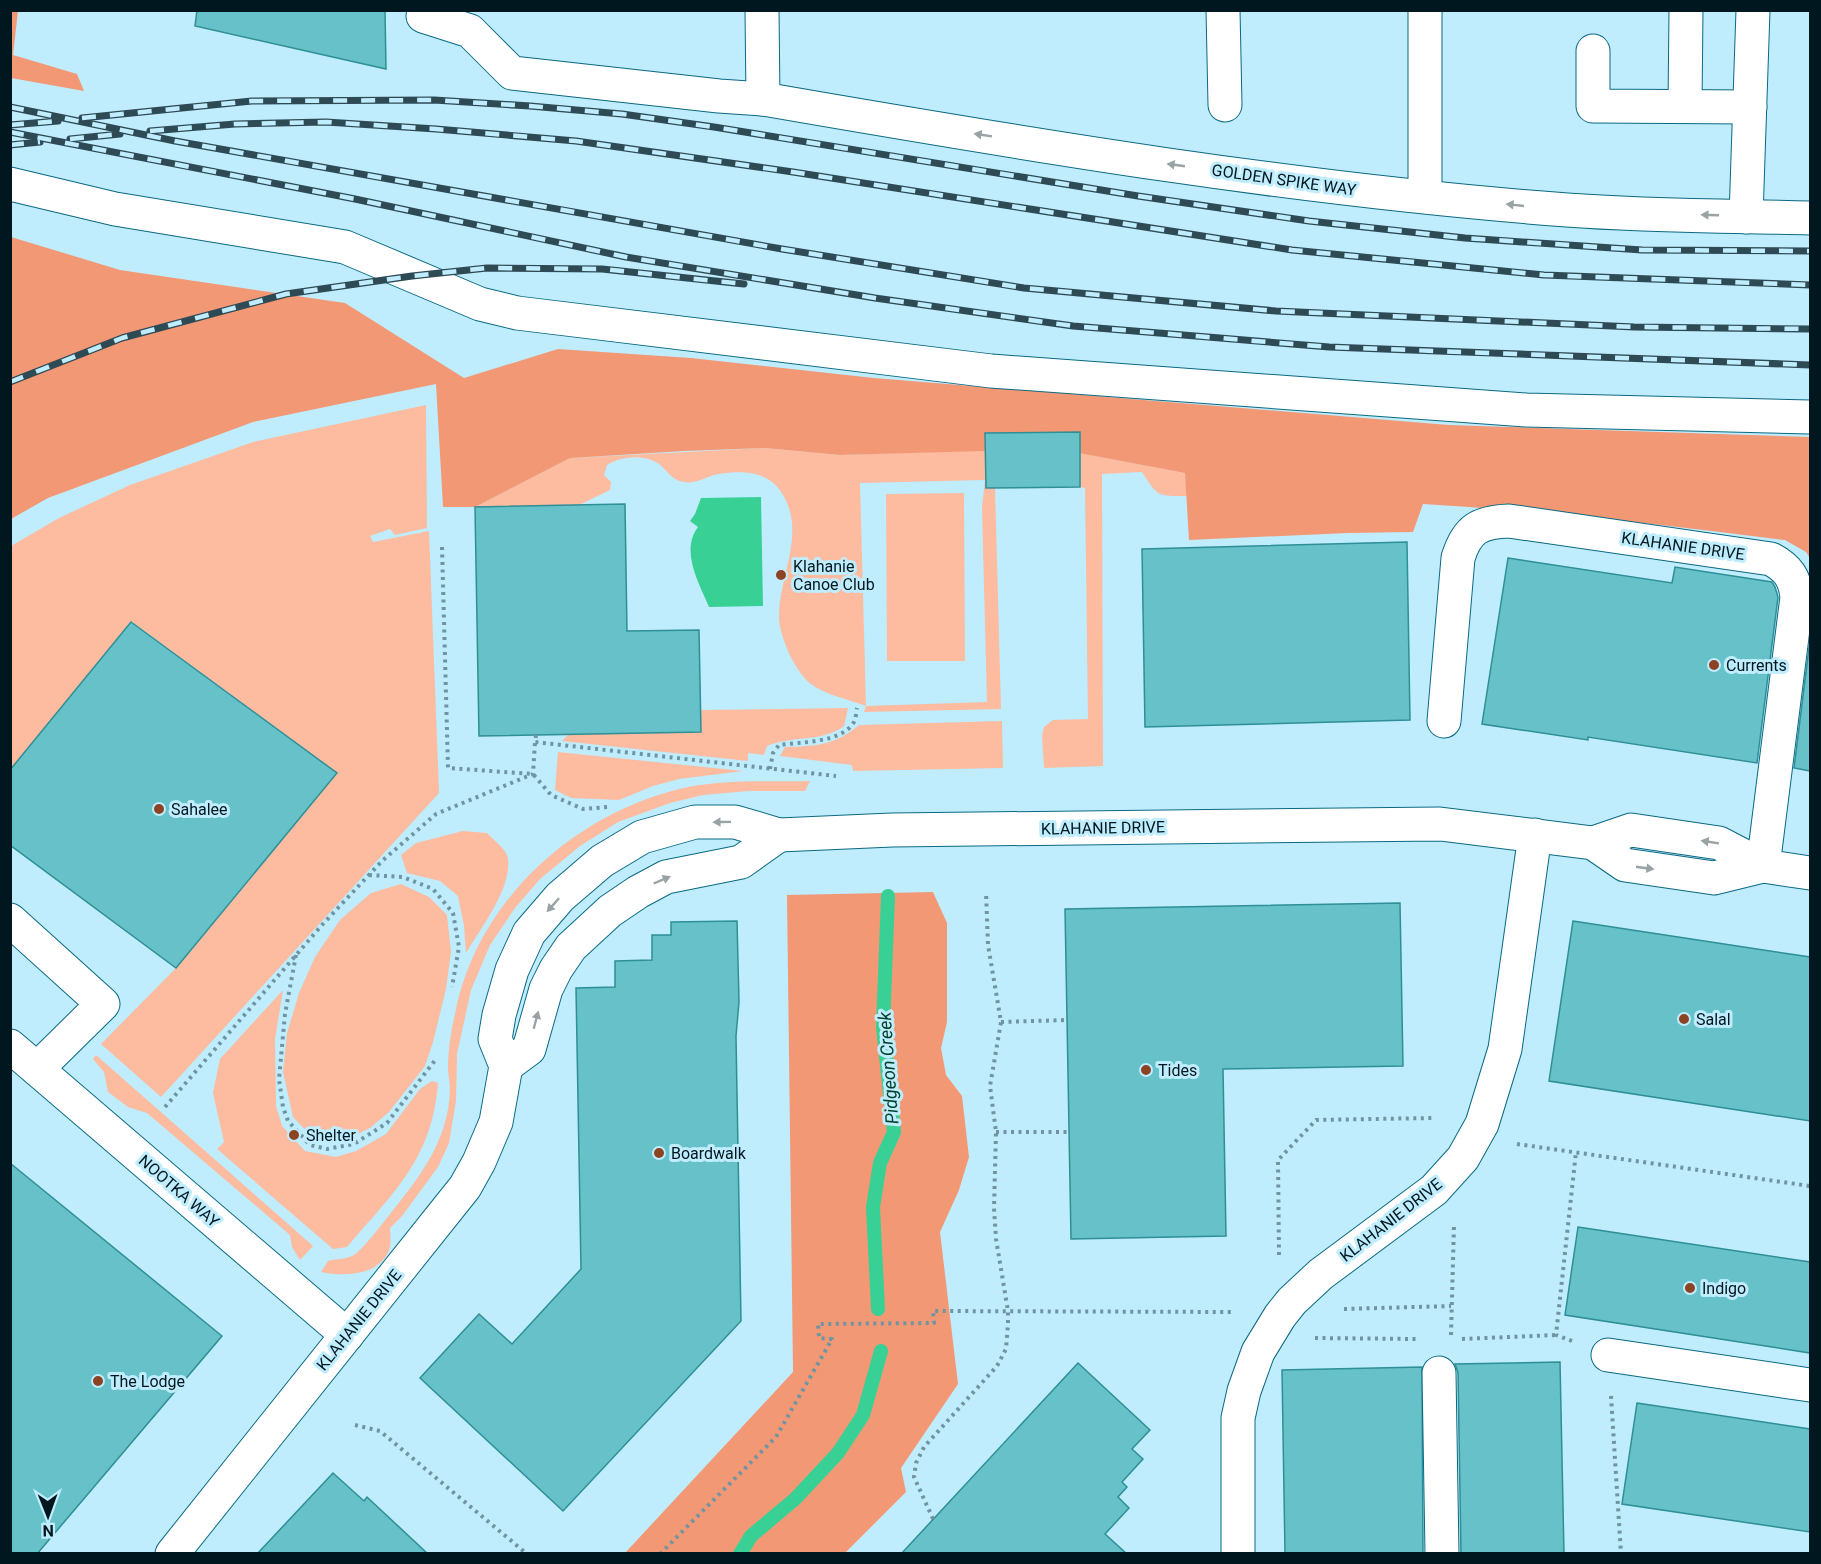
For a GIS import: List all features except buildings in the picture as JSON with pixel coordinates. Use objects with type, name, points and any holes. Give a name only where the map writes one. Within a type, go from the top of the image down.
[{"type":"street","points":[[762,10],[763,99]]},
{"type":"street","points":[[1223,10],[1225,105]]},
{"type":"street","points":[[1425,10],[1425,196]]},
{"type":"street","points":[[1685,106],[1686,10]]},
{"type":"street","points":[[1746,217],[1753,10]]},
{"type":"street","name":"GOLDEN SPIKE WAY","points":[[423,16],[470,31],[512,73],[763,99],[1144,160],[1358,190],[1568,210],[1810,218]]},
{"type":"street","points":[[1593,51],[1593,106],[1750,107]]},
{"type":"street","points":[[10,184],[115,209],[345,247],[480,304],[518,313],[991,371],[1526,410],[1810,417]]},
{"type":"street","name":"KLAHANIE DRIVE","points":[[1444,722],[1458,558],[1462,544],[1470,532],[1481,525],[1494,521],[1509,521],[1771,559],[1784,566],[1791,574],[1796,585],[1797,597],[1763,866]]},
{"type":"street","name":"KLAHANIE DRIVE","points":[[172,1554],[465,1187],[479,1162],[496,1122],[506,1066],[495,1039],[504,994],[512,969],[529,933],[580,878],[602,861],[642,837],[695,822],[735,822],[779,835],[892,830],[1440,824],[1593,843],[1631,830],[1719,843],[1763,866],[1810,873]]},
{"type":"street","points":[[506,1066],[529,1048],[546,989],[556,969],[571,947],[610,911],[666,877],[741,862],[779,835]]},
{"type":"street","name":"KLAHANIE DRIVE","points":[[1238,1554],[1238,1418],[1244,1391],[1258,1352],[1280,1316],[1321,1274],[1434,1190],[1463,1158],[1486,1114],[1505,1049],[1535,835]]},
{"type":"street","points":[[10,920],[102,1004],[37,1069]]},
{"type":"street","name":"NOOTKA WAY","points":[[10,1046],[347,1335]]},
{"type":"street","points":[[1608,1355],[1810,1385]]},
{"type":"street","points":[[1439,1373],[1442,1554]]},
{"type":"path","points":[[442,547],[448,768],[533,774]]},
{"type":"path","points":[[770,769],[773,753],[779,745],[835,737],[846,731],[854,722],[857,708]]},
{"type":"path","points":[[536,735],[533,774],[551,795],[583,809],[614,805]]},
{"type":"path","points":[[535,742],[836,776]]},
{"type":"path","points":[[165,1107],[369,875],[436,814],[533,774]]},
{"type":"path","points":[[369,875],[403,877],[433,889],[453,913],[459,947],[452,987]]},
{"type":"path","points":[[933,1519],[914,1477],[916,1463],[924,1447],[997,1366],[1006,1349],[1008,1311],[994,1208],[996,1132],[990,1086],[1001,1022],[988,945],[986,892]]},
{"type":"path","points":[[297,955],[285,1014],[279,1079],[288,1121],[310,1145],[327,1149],[354,1144],[387,1123],[436,1059]]},
{"type":"path","points":[[1001,1022],[1067,1020]]},
{"type":"path","points":[[1279,1262],[1278,1160],[1316,1120],[1432,1118]]},
{"type":"path","points":[[996,1132],[1069,1132]]},
{"type":"path","points":[[1475,1137],[1810,1186]]},
{"type":"path","points":[[1556,1335],[1576,1152]]},
{"type":"path","points":[[1454,1215],[1450,1339],[1556,1335],[1608,1355],[1621,1554]]},
{"type":"path","points":[[1336,1309],[1451,1306]]},
{"type":"path","points":[[660,1554],[776,1437],[832,1339],[819,1338],[818,1324],[934,1323],[933,1311],[1235,1312],[1280,1316],[1306,1338],[1417,1339]]},
{"type":"path","points":[[355,1425],[380,1431],[528,1554]]},
{"type":"shaded area","points":[[10,11],[18,11],[13,55],[77,74],[84,91],[11,78]]},
{"type":"shaded area","points":[[11,237],[120,270],[345,303],[464,378],[558,349],[691,358],[874,378],[1449,425],[1810,437],[1810,558],[1806,552],[1785,540],[1514,510],[1423,504],[1413,532],[1189,540],[1185,473],[1058,449],[840,455],[765,448],[570,458],[475,507],[443,507],[436,384],[253,422],[48,498],[11,519]]},
{"type":"shaded area","points":[[426,405],[427,528],[395,535],[390,529],[370,536],[373,542],[429,531],[439,793],[161,1097],[101,1044],[176,968],[337,773],[132,622],[11,770],[11,546],[59,518],[130,485],[253,442]]},
{"type":"shaded area","points":[[765,448],[840,455],[986,450],[986,488],[995,488],[1001,709],[864,712],[866,706],[823,691],[805,679],[790,655],[779,620],[782,589],[792,541],[790,510],[778,488],[760,475],[746,472],[729,473],[684,482],[673,477],[653,461],[626,458],[607,465],[604,475],[611,482],[610,490],[579,505],[475,507],[570,458]],"holes":[[[985,480],[982,508],[987,702],[866,706],[860,483]]]},
{"type":"shaded area","points":[[1080,453],[1185,473],[1187,496],[1170,496],[1155,491],[1142,472],[1102,474],[1103,766],[1044,768],[1042,736],[1044,727],[1053,720],[1088,719],[1085,488],[1080,487]]},
{"type":"shaded area","points":[[964,493],[965,661],[887,661],[886,494]]},
{"type":"shaded area","points":[[761,497],[763,606],[709,607],[693,567],[691,546],[698,527],[690,521],[701,498]]},
{"type":"shaded area","points":[[848,708],[844,726],[835,731],[826,735],[767,746],[764,755],[748,753],[748,761],[562,741],[569,734],[701,732],[700,710]]},
{"type":"shaded area","points":[[1002,721],[1003,768],[853,771],[852,765],[780,756],[785,747],[824,744],[841,737],[859,725]]},
{"type":"shaded area","points":[[558,752],[743,771],[679,779],[653,786],[619,800],[571,798],[555,790]]},
{"type":"shaded area","points":[[810,781],[805,791],[748,791],[703,795],[670,803],[618,822],[580,846],[540,879],[515,908],[490,945],[471,990],[457,1054],[456,1101],[449,1143],[438,1167],[402,1216],[390,1228],[390,1247],[386,1257],[379,1264],[371,1269],[351,1274],[321,1272],[328,1261],[351,1256],[363,1247],[422,1172],[438,1142],[448,1109],[450,1041],[466,974],[484,936],[507,901],[534,870],[566,843],[601,820],[639,802],[679,789],[728,782]]},
{"type":"shaded area","points":[[463,831],[487,833],[502,848],[508,859],[508,870],[500,895],[466,953],[458,896],[440,881],[407,873],[401,855],[416,843]]},
{"type":"shaded area","points":[[401,884],[429,897],[447,915],[451,952],[446,989],[425,1066],[389,1112],[370,1128],[346,1140],[327,1143],[314,1139],[293,1117],[283,1072],[287,1033],[299,993],[315,957],[340,920],[371,893]]},
{"type":"shaded area","points":[[933,892],[947,923],[947,1022],[941,1048],[946,1075],[962,1096],[969,1157],[959,1190],[940,1232],[958,1384],[901,1468],[906,1492],[845,1553],[625,1553],[793,1372],[787,895]]},
{"type":"shaded area","points":[[283,990],[275,1039],[276,1106],[282,1126],[305,1151],[336,1157],[356,1151],[386,1134],[420,1089],[432,1081],[438,1083],[428,1133],[419,1154],[395,1191],[347,1247],[333,1249],[217,1149],[224,1142],[213,1093],[220,1059]]},
{"type":"shaded area","points":[[96,1055],[313,1246],[300,1260],[292,1247],[290,1235],[147,1113],[128,1107],[108,1092],[104,1072],[93,1059]]},
{"type":"waterway","name":"Pidgeon Creek","points":[[878,1309],[873,1207],[880,1163],[894,1132],[883,1027],[888,896]]},
{"type":"waterway","name":"Pidgeon Creek","points":[[740,1554],[751,1536],[795,1499],[838,1453],[863,1415],[881,1351]]},
{"type":"railway","points":[[82,118],[252,101],[434,100],[530,106],[622,114],[714,127],[1138,196],[1309,221],[1465,238],[1642,250],[1810,251]]},
{"type":"railway","points":[[10,107],[175,141],[782,249],[1024,288],[1276,311],[1634,327],[1810,329]]},
{"type":"railway","points":[[10,125],[58,121]]},
{"type":"railway","points":[[150,131],[235,124],[326,122],[576,141],[793,172],[1292,250],[1544,275],[1810,285]]},
{"type":"railway","points":[[10,132],[355,199],[626,257],[875,298],[1073,326],[1329,347],[1810,365]]},
{"type":"railway","points":[[70,139],[120,134]]},
{"type":"railway","points":[[10,145],[40,142]]},
{"type":"railway","points":[[10,382],[122,338],[286,294],[412,276],[487,268],[602,269],[744,284]]},
{"type":"place","name":"Klahanie Canoe Club","points":[[781,575]]},
{"type":"place","name":"Currents","points":[[1714,665]]},
{"type":"place","name":"Sahalee","points":[[159,809]]},
{"type":"place","name":"Salal","points":[[1684,1019]]},
{"type":"place","name":"Tides","points":[[1146,1070]]},
{"type":"place","name":"Shelter","points":[[294,1135]]},
{"type":"place","name":"Boardwalk","points":[[659,1153]]},
{"type":"place","name":"Indigo","points":[[1690,1288]]},
{"type":"place","name":"The Lodge","points":[[98,1381]]}]
